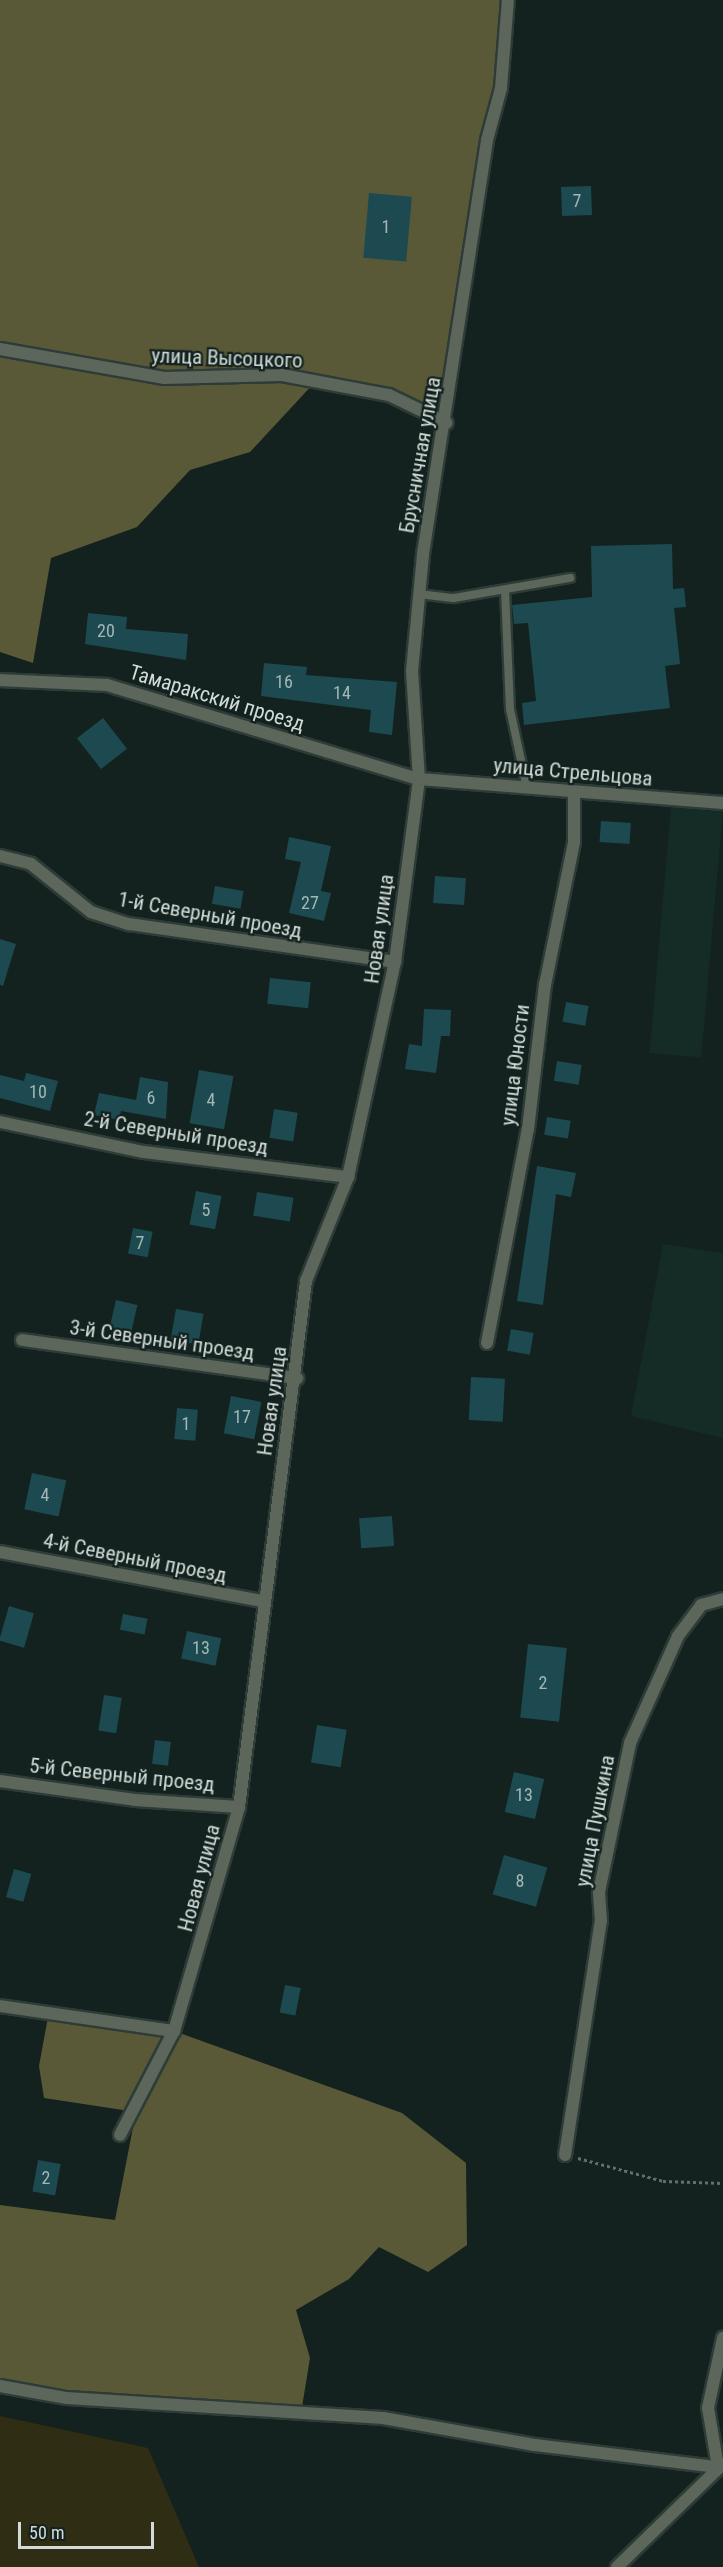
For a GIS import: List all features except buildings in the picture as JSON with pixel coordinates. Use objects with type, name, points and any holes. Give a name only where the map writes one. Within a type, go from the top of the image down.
[{"type":"street","name":"Брусничная улица","points":[[419,779],[412,671],[419,594],[447,423],[487,140],[501,88],[508,0]]},
{"type":"street","name":"улица Высоцкого","points":[[0,349],[164,378],[282,375],[389,396],[447,423]]},
{"type":"street","name":"Тамаракский проезд","points":[[0,680],[106,684],[419,779]]},
{"type":"street","name":"улица Стрельцова","points":[[419,779],[723,803]]},
{"type":"street","name":"Новая улица","points":[[120,2135],[174,2031],[239,1807],[263,1601],[297,1378],[306,1281],[348,1177],[395,962],[419,779]]},
{"type":"street","name":"улица Юности","points":[[487,1343],[528,1129],[545,985],[574,843],[574,792]]},
{"type":"street","name":"1-й Северный проезд","points":[[0,855],[31,864],[91,912],[129,924],[395,962]]},
{"type":"street","name":"2-й Северный проезд","points":[[0,1122],[144,1152],[348,1177]]},
{"type":"street","name":"3-й Северный проезд","points":[[22,1340],[297,1378]]},
{"type":"street","name":"4-й Северный проезд","points":[[0,1552],[263,1601]]},
{"type":"street","name":"улица Пушкина","points":[[565,2155],[601,1921],[599,1892],[630,1743],[678,1636],[701,1605],[723,1599]]},
{"type":"street","name":"5-й Северный проезд","points":[[0,1781],[135,1800],[239,1807]]},
{"type":"street","points":[[0,2006],[174,2031]]},
{"type":"street","points":[[721,2466],[708,2408],[723,2338]]},
{"type":"street","points":[[0,2386],[67,2398],[383,2418],[535,2445],[721,2466]]},
{"type":"street","points":[[617,2567],[721,2466]]},
{"type":"lane","points":[[419,594],[454,598],[570,578]]},
{"type":"lane","points":[[505,590],[510,709],[527,788]]},
{"type":"path","points":[[565,2155],[663,2181],[723,2183]]},
{"type":"shaded area","points":[[0,0],[508,0],[447,423],[389,395],[315,382],[250,452],[190,470],[137,527],[51,558],[33,663],[0,652]]},
{"type":"shaded area","points":[[671,807],[723,812],[701,1058],[649,1053]]},
{"type":"shaded area","points":[[663,1244],[723,1253],[723,1438],[631,1416]]},
{"type":"shaded area","points":[[48,2017],[174,2031],[402,2113],[466,2163],[467,2245],[428,2272],[379,2247],[349,2279],[296,2310],[310,2358],[301,2413],[2,2387],[0,2394],[0,2205],[115,2220],[136,2112],[44,2098],[39,2066]]},
{"type":"shaded area","points":[[0,2416],[148,2448],[199,2567],[0,2567]]}]
